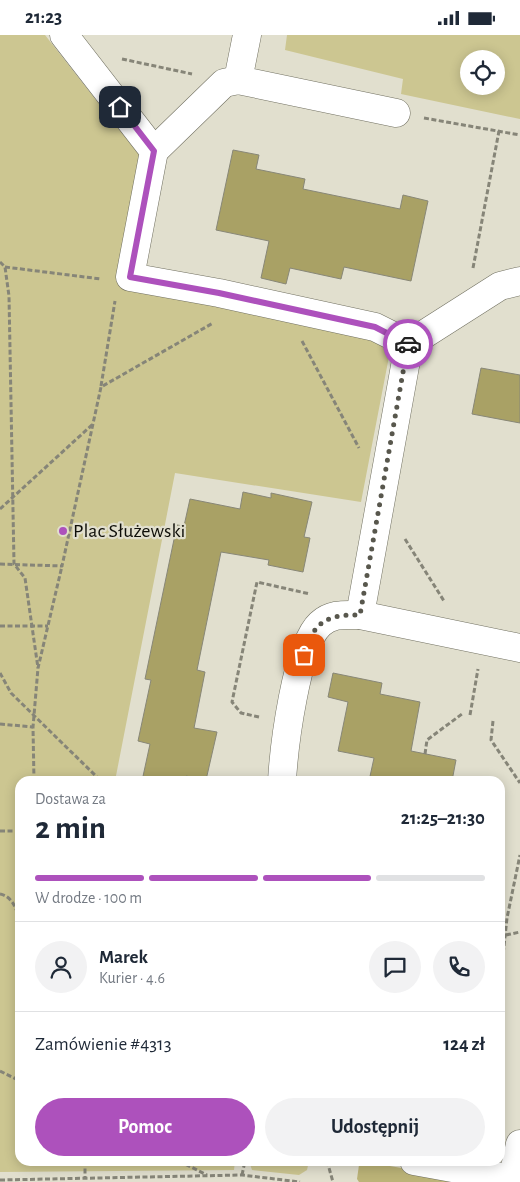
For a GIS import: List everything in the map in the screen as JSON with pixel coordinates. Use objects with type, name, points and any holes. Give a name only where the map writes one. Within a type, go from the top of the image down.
[{"type":"street","points":[[247,35],[231,81],[154,151],[124,279],[252,301],[375,327],[409,344]]},
{"type":"street","points":[[69,42],[154,151]]},
{"type":"street","points":[[231,81],[396,113]]},
{"type":"street","points":[[360,615],[409,344],[500,286],[520,281]]},
{"type":"street","points":[[282,776],[284,745],[288,724],[308,643],[320,624],[337,614],[360,615],[520,648]]},
{"type":"street","points":[[440,1166],[513,1180],[520,1145]]},
{"type":"path","points":[[69,42],[231,81]]},
{"type":"path","points":[[396,113],[520,135]]},
{"type":"path","points":[[466,308],[499,131]]},
{"type":"path","points":[[0,262],[5,267],[9,296],[14,564],[25,577],[38,668]]},
{"type":"path","points":[[5,267],[124,279],[94,423],[38,668],[33,727],[34,776]]},
{"type":"path","points":[[101,387],[252,301]]},
{"type":"path","points":[[0,509],[94,423]]},
{"type":"path","points":[[0,565],[62,566]]},
{"type":"path","points":[[288,724],[241,713],[232,702],[257,582],[318,596],[328,620]]},
{"type":"path","points":[[0,626],[48,625]]},
{"type":"path","points":[[470,715],[484,640]]},
{"type":"path","points":[[0,673],[11,693],[96,776]]},
{"type":"path","points":[[425,754],[427,740],[462,714]]},
{"type":"path","points":[[493,721],[491,740],[520,783]]},
{"type":"path","points":[[0,724],[33,727]]},
{"type":"path","points":[[0,831],[15,831]]},
{"type":"path","points":[[505,943],[507,918],[520,855]]},
{"type":"path","points":[[0,894],[5,895],[15,905]]},
{"type":"path","points":[[506,935],[520,932]]},
{"type":"path","points":[[0,1071],[15,1078]]},
{"type":"path","points":[[85,1166],[85,1178]]},
{"type":"path","points":[[188,1166],[208,1176]]},
{"type":"path","points":[[242,1175],[243,1166]]},
{"type":"path","points":[[328,1166],[333,1182]]},
{"type":"path","points":[[0,1180],[242,1175],[300,1182]]},
{"type":"shaded area","points":[[0,35],[45,35],[140,156],[120,285],[392,341],[361,502],[175,473],[116,776],[15,776],[15,1166],[234,1166],[234,1170],[0,1172]]},
{"type":"shaded area","points":[[287,35],[520,35],[520,119],[401,94],[403,79],[285,50]]},
{"type":"shaded area","points":[[251,1166],[308,1166],[307,1170],[299,1175],[252,1170]]},
{"type":"shaded area","points":[[359,1166],[390,1166],[461,1178],[460,1182],[359,1182],[357,1179]]},
{"type":"building","points":[[233,150],[259,155],[256,169],[305,179],[303,189],[400,209],[403,195],[428,201],[411,281],[344,267],[341,279],[290,268],[286,284],[261,278],[269,241],[216,230]]},
{"type":"building","points":[[481,368],[520,375],[520,423],[472,414]]},
{"type":"building","points":[[243,492],[271,498],[271,493],[312,502],[304,537],[310,538],[303,572],[268,565],[269,560],[221,552],[197,670],[205,672],[194,728],[217,732],[207,776],[143,776],[150,744],[138,741],[151,680],[145,679],[177,525],[184,526],[190,499],[240,509]]},
{"type":"building","points":[[333,673],[382,683],[380,694],[420,702],[411,751],[456,760],[453,776],[370,776],[374,758],[338,751],[348,702],[328,697]]},
{"type":"way so far","points":[[304,655],[308,643],[320,624],[337,614],[360,615],[408,344]]},
{"type":"place","name":"Plac Służewski","points":[[63,531]]},
{"type":"route","points":[[120,107],[154,151],[130,277],[219,293],[375,327],[408,344]]}]
